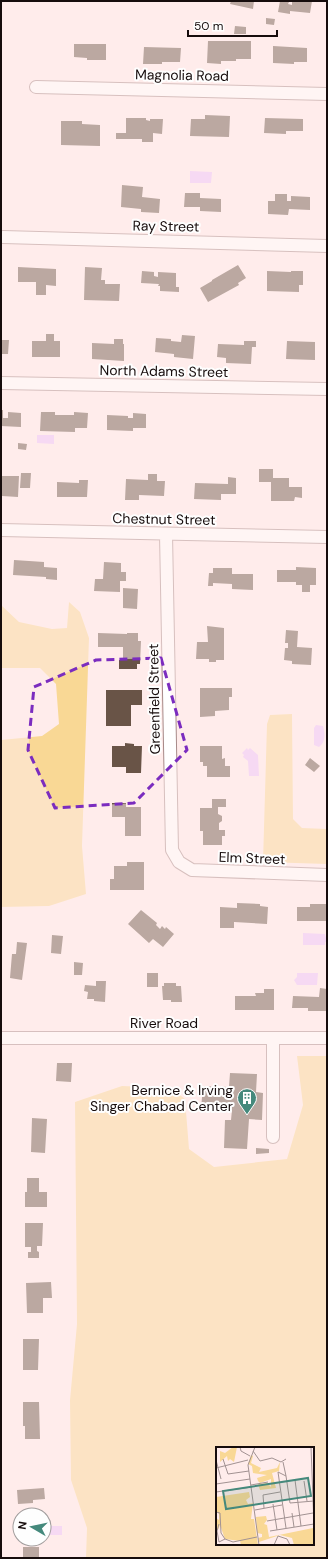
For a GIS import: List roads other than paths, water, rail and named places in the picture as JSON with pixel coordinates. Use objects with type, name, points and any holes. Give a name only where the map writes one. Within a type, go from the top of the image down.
[{"type":"street","name":"Magnolia Road","points":[[36,87],[327,94]]},
{"type":"street","name":"Ray Street","points":[[3,237],[327,246]]},
{"type":"street","name":"North Adams Street","points":[[1,383],[327,389]]},
{"type":"street","name":"Chestnut Street","points":[[1,530],[327,537]]},
{"type":"street","name":"Greenfield Street","points":[[166,534],[172,850],[179,862]]},
{"type":"street","name":"Elm Street","points":[[179,862],[192,870],[327,875]]},
{"type":"street","name":"River Road","points":[[1,1038],[327,1038]]},
{"type":"street","points":[[273,1038],[273,1136]]},
{"type":"place","name":"Bernice & Irving Singer Chabad Center","points":[[247,1115]]}]
